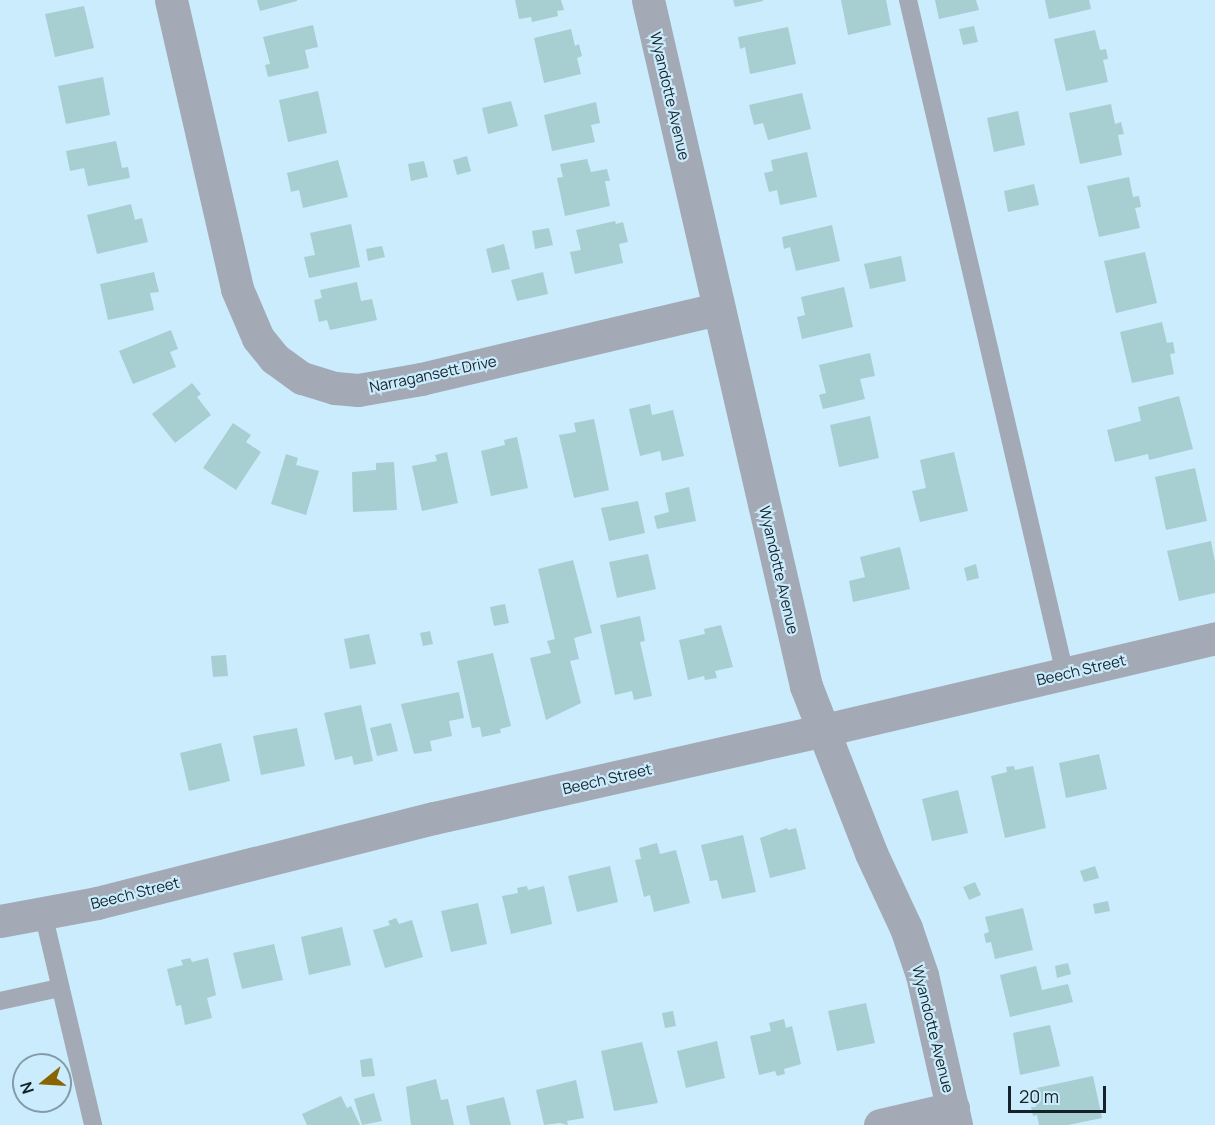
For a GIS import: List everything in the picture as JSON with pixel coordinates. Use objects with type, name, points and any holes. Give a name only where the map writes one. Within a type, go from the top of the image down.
[{"type":"street","name":"Narragansett Drive","points":[[171,0],[237,289],[258,338],[274,358],[302,378],[335,388],[358,390],[422,379],[718,309]]},
{"type":"street","name":"Wyandotte Avenue","points":[[648,0],[806,686],[871,853],[906,927],[922,975],[954,1116]]},
{"type":"street","name":"Beech Street","points":[[0,921],[97,903],[434,818],[824,730],[1215,638]]},
{"type":"street","points":[[880,1125],[954,1116]]},
{"type":"lane","points":[[908,0],[1065,674]]},
{"type":"lane","points":[[43,913],[93,1125]]},
{"type":"lane","points":[[0,1001],[59,988]]},
{"type":"building","points":[[257,0],[297,0],[297,1],[260,11]]},
{"type":"building","points":[[515,0],[561,0],[564,10],[557,11],[558,16],[532,22],[531,17],[519,19]]},
{"type":"building","points":[[733,0],[763,0],[763,1],[735,7]]},
{"type":"building","points":[[841,0],[886,0],[891,25],[848,35]]},
{"type":"building","points":[[935,0],[976,0],[979,10],[939,19]]},
{"type":"building","points":[[1045,0],[1089,0],[1091,9],[1049,19]]},
{"type":"building","points":[[84,6],[94,48],[55,57],[45,14]]},
{"type":"building","points":[[313,25],[318,47],[305,50],[309,68],[268,77],[265,65],[270,64],[263,37]]},
{"type":"building","points":[[974,26],[978,42],[963,45],[959,29]]},
{"type":"building","points":[[788,27],[796,64],[750,74],[745,47],[740,49],[738,37]]},
{"type":"building","points":[[571,29],[575,46],[579,44],[582,56],[577,58],[581,74],[544,83],[534,38]]},
{"type":"building","points":[[1095,30],[1100,50],[1106,49],[1108,59],[1103,60],[1108,82],[1066,91],[1054,39]]},
{"type":"building","points":[[103,77],[110,115],[66,124],[58,86]]},
{"type":"building","points":[[318,91],[327,133],[288,142],[279,100]]},
{"type":"building","points":[[802,93],[811,129],[768,140],[763,123],[754,125],[749,105]]},
{"type":"building","points":[[511,101],[518,126],[488,134],[482,108]]},
{"type":"building","points":[[596,102],[600,123],[591,125],[595,142],[552,151],[544,115]]},
{"type":"building","points":[[1111,104],[1115,124],[1121,122],[1124,134],[1118,135],[1122,155],[1080,164],[1069,113]]},
{"type":"building","points":[[1018,111],[1025,145],[994,152],[987,118]]},
{"type":"building","points":[[116,141],[122,168],[128,167],[130,178],[88,186],[84,168],[70,171],[66,151]]},
{"type":"building","points":[[807,152],[817,197],[780,205],[777,190],[769,192],[764,173],[773,171],[771,160]]},
{"type":"building","points":[[467,156],[471,171],[457,175],[453,160]]},
{"type":"building","points":[[587,159],[591,172],[607,169],[610,181],[605,181],[610,206],[565,216],[557,178],[563,177],[560,164]]},
{"type":"building","points":[[338,160],[348,197],[303,208],[299,190],[291,192],[287,173]]},
{"type":"building","points":[[424,161],[428,177],[411,181],[408,164]]},
{"type":"building","points":[[1129,177],[1133,197],[1139,196],[1141,207],[1135,208],[1140,228],[1099,237],[1087,186]]},
{"type":"building","points":[[1034,184],[1039,205],[1008,212],[1004,191]]},
{"type":"building","points":[[131,204],[135,220],[142,218],[148,242],[97,254],[87,215]]},
{"type":"building","points":[[615,221],[616,224],[623,222],[628,242],[619,244],[623,263],[575,274],[570,252],[581,250],[576,230]]},
{"type":"building","points":[[351,224],[360,267],[309,278],[304,257],[315,255],[310,233]]},
{"type":"building","points":[[832,225],[840,261],[796,271],[790,247],[784,249],[782,237]]},
{"type":"building","points":[[549,228],[553,245],[535,249],[532,231]]},
{"type":"building","points":[[504,244],[510,269],[492,273],[486,249]]},
{"type":"building","points":[[382,246],[385,257],[368,261],[366,249]]},
{"type":"building","points":[[1145,252],[1157,303],[1116,313],[1104,261]]},
{"type":"building","points":[[901,256],[906,281],[870,289],[864,264]]},
{"type":"building","points":[[154,272],[159,292],[150,293],[154,310],[108,320],[100,284]]},
{"type":"building","points":[[543,272],[548,294],[517,301],[511,280]]},
{"type":"building","points":[[357,282],[361,301],[372,299],[377,320],[330,330],[327,320],[319,322],[314,300],[322,298],[320,290]]},
{"type":"building","points":[[844,287],[853,327],[802,339],[797,317],[805,315],[801,297]]},
{"type":"building","points":[[1162,322],[1167,343],[1173,342],[1175,353],[1170,354],[1174,374],[1132,383],[1120,332]]},
{"type":"building","points":[[171,330],[178,349],[170,352],[176,367],[133,384],[119,351]]},
{"type":"building","points":[[870,353],[875,376],[860,379],[865,399],[823,409],[819,395],[826,393],[819,365]]},
{"type":"building","points":[[192,383],[201,394],[197,397],[211,415],[175,443],[152,414]]},
{"type":"building","points":[[1179,396],[1193,449],[1149,460],[1148,454],[1115,462],[1107,430],[1141,421],[1138,407]]},
{"type":"building","points":[[650,404],[652,415],[673,410],[684,456],[662,461],[660,451],[640,456],[629,409]]},
{"type":"building","points":[[870,416],[879,458],[839,467],[830,425]]},
{"type":"building","points":[[594,419],[609,490],[574,498],[559,435],[576,432],[574,423]]},
{"type":"building","points":[[233,423],[251,435],[246,442],[261,452],[236,490],[203,468]]},
{"type":"building","points":[[517,437],[528,488],[491,496],[481,451],[505,445],[504,440]]},
{"type":"building","points":[[447,452],[458,503],[422,511],[412,466],[437,461],[435,455]]},
{"type":"building","points":[[954,452],[968,511],[920,522],[912,491],[926,488],[920,460]]},
{"type":"building","points":[[286,454],[298,458],[296,465],[319,471],[306,515],[271,504]]},
{"type":"building","points":[[394,462],[397,510],[353,512],[352,472],[376,470],[376,463]]},
{"type":"building","points":[[1195,468],[1207,521],[1166,530],[1155,477]]},
{"type":"building","points":[[689,487],[696,521],[657,529],[654,516],[669,512],[665,493]]},
{"type":"building","points":[[638,501],[645,533],[609,541],[601,508]]},
{"type":"building","points":[[1211,541],[1215,562],[1215,593],[1179,601],[1167,551]]},
{"type":"building","points":[[900,547],[910,589],[853,602],[849,581],[865,577],[860,557]]},
{"type":"building","points":[[648,554],[656,589],[617,598],[609,562]]},
{"type":"building","points":[[573,560],[592,633],[574,638],[579,659],[570,661],[581,703],[546,720],[530,658],[551,653],[547,641],[555,639],[538,569]]},
{"type":"building","points":[[976,564],[979,578],[967,581],[964,568]]},
{"type":"building","points":[[505,604],[509,623],[494,626],[490,607]]},
{"type":"building","points":[[640,616],[645,641],[640,642],[652,696],[634,700],[632,691],[615,695],[600,625]]},
{"type":"building","points":[[721,625],[733,667],[715,671],[717,678],[705,680],[704,676],[688,680],[679,640],[705,634],[704,629]]},
{"type":"building","points":[[430,631],[433,644],[423,646],[420,633]]},
{"type":"building","points":[[369,634],[376,664],[350,669],[344,639]]},
{"type":"building","points":[[493,653],[511,726],[500,729],[501,733],[482,737],[480,727],[472,728],[457,661]]},
{"type":"building","points":[[226,655],[228,676],[213,677],[211,656]]},
{"type":"building","points":[[459,692],[464,718],[449,721],[452,736],[430,741],[432,751],[414,754],[401,704]]},
{"type":"building","points":[[361,705],[373,761],[354,765],[352,756],[335,760],[324,713]]},
{"type":"building","points":[[391,723],[398,751],[377,756],[370,728]]},
{"type":"building","points":[[297,728],[305,766],[261,775],[253,736]]},
{"type":"building","points":[[221,743],[230,781],[189,791],[180,753]]},
{"type":"building","points":[[1099,754],[1107,789],[1066,798],[1059,763]]},
{"type":"building","points":[[1014,766],[1015,770],[1033,766],[1046,828],[1005,838],[991,776],[1007,772],[1006,767]]},
{"type":"building","points":[[958,790],[968,833],[932,841],[922,799]]},
{"type":"building","points":[[787,828],[788,830],[796,828],[806,869],[770,878],[760,838]]},
{"type":"building","points":[[743,835],[756,892],[722,899],[717,880],[710,881],[701,845]]},
{"type":"building","points":[[657,843],[660,854],[676,850],[690,903],[654,912],[650,895],[644,897],[635,860],[641,859],[639,848]]},
{"type":"building","points":[[610,866],[618,902],[577,912],[568,876]]},
{"type":"building","points":[[1095,866],[1099,878],[1084,882],[1080,871]]},
{"type":"building","points":[[975,882],[981,895],[969,900],[963,887]]},
{"type":"building","points":[[527,886],[528,890],[544,886],[552,924],[511,934],[502,896],[518,893],[517,888]]},
{"type":"building","points":[[1108,901],[1110,911],[1095,914],[1093,904]]},
{"type":"building","points":[[478,903],[487,944],[451,952],[441,911]]},
{"type":"building","points":[[1023,908],[1033,950],[995,959],[991,942],[986,943],[984,934],[989,932],[985,917]]},
{"type":"building","points":[[396,918],[399,924],[412,920],[423,957],[385,968],[373,930],[390,925],[388,921]]},
{"type":"building","points":[[342,927],[351,965],[309,975],[301,937]]},
{"type":"building","points":[[274,944],[283,980],[242,989],[233,953]]},
{"type":"building","points":[[190,958],[192,962],[208,958],[216,995],[207,998],[212,1018],[185,1025],[181,1005],[176,1006],[167,969],[183,965],[181,960]]},
{"type":"building","points":[[1068,963],[1071,974],[1057,978],[1055,966]]},
{"type":"building","points":[[1036,966],[1042,990],[1068,984],[1073,1002],[1010,1017],[1000,975]]},
{"type":"building","points":[[866,1003],[875,1043],[837,1051],[828,1011]]},
{"type":"building","points":[[673,1011],[676,1026],[665,1028],[662,1013]]},
{"type":"building","points":[[784,1019],[786,1028],[792,1026],[801,1064],[784,1069],[785,1074],[777,1076],[775,1071],[759,1075],[750,1036],[771,1031],[769,1023]]},
{"type":"building","points":[[1050,1025],[1060,1066],[1020,1075],[1013,1033]]},
{"type":"building","points":[[717,1041],[725,1078],[686,1088],[677,1051]]},
{"type":"building","points":[[642,1042],[658,1103],[614,1111],[601,1051]]},
{"type":"building","points":[[372,1058],[375,1076],[362,1077],[360,1060]]},
{"type":"building","points":[[1093,1076],[1102,1118],[1068,1125],[1039,1125],[1037,1115],[1033,1116],[1031,1107],[1036,1107],[1032,1089]]},
{"type":"building","points":[[436,1079],[441,1100],[448,1099],[454,1125],[411,1125],[406,1087]]},
{"type":"building","points":[[576,1080],[584,1118],[567,1121],[568,1125],[560,1123],[544,1125],[536,1090]]},
{"type":"building","points":[[374,1093],[382,1121],[362,1125],[354,1099]]},
{"type":"building","points":[[341,1096],[347,1108],[351,1106],[360,1125],[307,1125],[302,1114]]},
{"type":"building","points":[[504,1097],[511,1125],[470,1125],[466,1106]]}]
